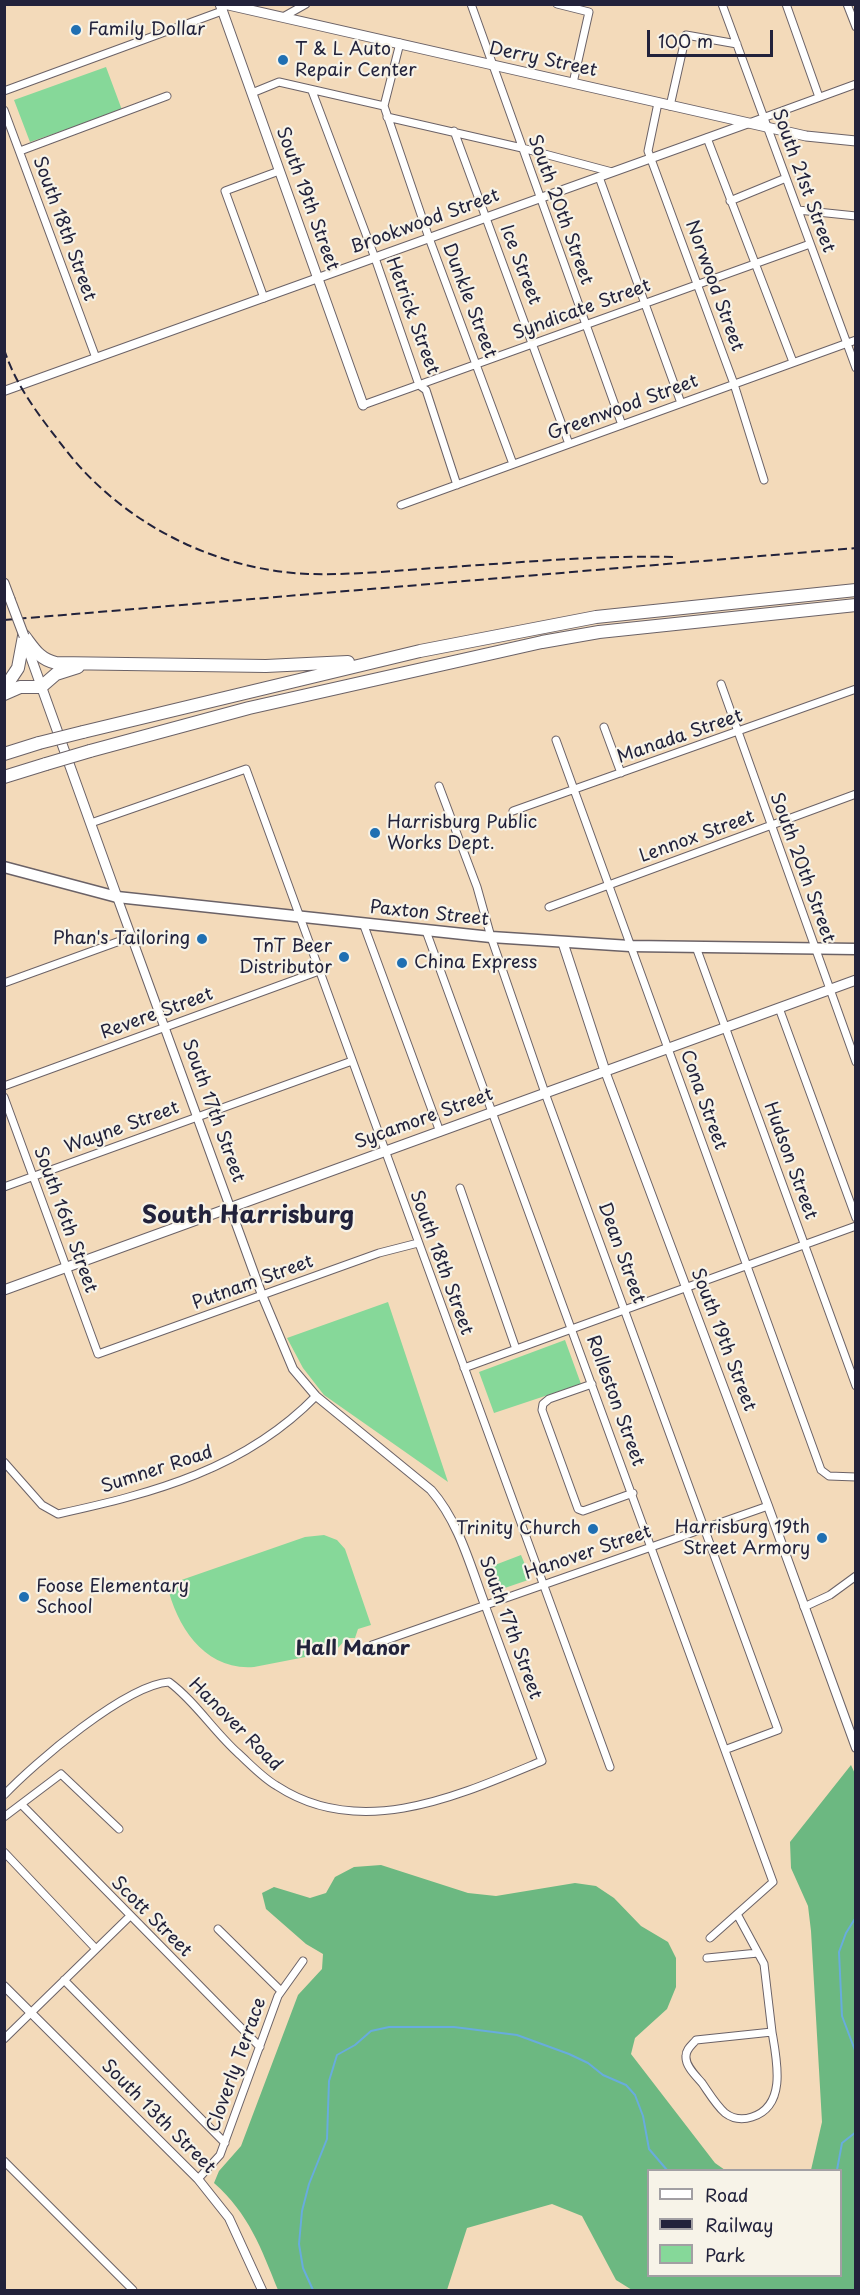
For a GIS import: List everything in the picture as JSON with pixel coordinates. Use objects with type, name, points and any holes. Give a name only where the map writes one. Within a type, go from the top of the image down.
[{"type":"highway","points":[[4,754],[83,732],[420,651],[596,617],[855,590]]},
{"type":"highway","points":[[4,777],[249,708],[542,642],[598,632],[855,605]]},
{"type":"highway","points":[[24,636],[45,660],[302,665],[338,663],[420,651]]},
{"type":"highway","points":[[4,692],[18,668],[24,636]]},
{"type":"highway","points":[[4,692],[20,687],[41,687],[51,677],[62,672],[96,664],[124,662]]},
{"type":"main road","name":"Derry Street","points":[[222,7],[283,17],[494,67],[806,136],[855,141]]},
{"type":"main road","name":"South 19th Street","points":[[222,7],[363,405]]},
{"type":"main road","name":"South 17th Street","points":[[4,583],[117,897]]},
{"type":"main road","name":"Paxton Street","points":[[4,867],[117,897],[426,931],[563,943],[630,946],[855,949]]},
{"type":"main road","name":"South 19th Street","points":[[563,943],[605,1071]]},
{"type":"main road","name":"Sycamore Street","points":[[4,1290],[855,980]]},
{"type":"street","points":[[283,17],[306,4]]},
{"type":"street","name":"South 20th Street","points":[[471,4],[622,425]]},
{"type":"street","points":[[557,4],[589,12],[573,83]]},
{"type":"street","name":"South 21st Street","points":[[722,4],[855,368]]},
{"type":"street","points":[[786,4],[819,97]]},
{"type":"street","points":[[847,4],[855,27]]},
{"type":"street","points":[[4,91],[222,7]]},
{"type":"street","points":[[670,106],[686,35],[737,44]]},
{"type":"street","name":"Dunkle Street","points":[[400,43],[384,106],[429,238],[513,464]]},
{"type":"street","points":[[252,93],[279,82],[384,106]]},
{"type":"street","name":"Brookwood Street","points":[[4,392],[855,84]]},
{"type":"street","name":"Hetrick Street","points":[[312,90],[375,258],[419,385],[426,390],[457,484]]},
{"type":"street","points":[[20,151],[167,96]]},
{"type":"street","name":"Norwood Street","points":[[658,103],[648,151],[734,384],[764,480]]},
{"type":"street","name":"South 18th Street","points":[[4,110],[96,358]]},
{"type":"street","points":[[387,117],[454,131],[613,172]]},
{"type":"street","name":"Ice Street","points":[[454,131],[534,343],[569,444]]},
{"type":"street","points":[[707,138],[793,362]]},
{"type":"street","points":[[264,298],[225,191],[279,171]]},
{"type":"street","points":[[598,177],[681,403]]},
{"type":"street","points":[[730,201],[786,178]]},
{"type":"street","points":[[798,210],[855,216]]},
{"type":"street","name":"Syndicate Street","points":[[363,405],[810,244]]},
{"type":"street","name":"Greenwood Street","points":[[401,505],[855,340]]},
{"type":"street","name":"South 20th Street","points":[[721,684],[855,1062]]},
{"type":"street","name":"Manada Street","points":[[513,811],[855,689]]},
{"type":"street","points":[[604,727],[621,773]]},
{"type":"street","name":"Cona Street","points":[[556,740],[821,1470],[829,1476],[855,1477]]},
{"type":"street","name":"South 18th Street","points":[[91,823],[246,769],[610,1767]]},
{"type":"street","name":"Dean Street","points":[[439,786],[477,887],[491,937],[545,1093],[626,1309],[778,1730],[727,1749]]},
{"type":"street","name":"Lennox Street","points":[[549,907],[855,794]]},
{"type":"street","name":"South 17th Street","points":[[117,897],[262,1295],[293,1369],[315,1396],[431,1490],[440,1500],[454,1523],[542,1761]]},
{"type":"street","points":[[363,923],[440,1132]]},
{"type":"street","name":"Rolleston Street","points":[[426,931],[727,1749],[773,1882],[737,1914]]},
{"type":"street","points":[[4,983],[131,937]]},
{"type":"street","name":"Hudson Street","points":[[696,947],[855,1386]]},
{"type":"street","name":"Revere Street","points":[[4,1086],[320,972]]},
{"type":"street","points":[[779,1008],[855,1218]]},
{"type":"street","name":"Wayne Street","points":[[4,1187],[352,1061]]},
{"type":"street","name":"South 19th Street","points":[[605,1071],[768,1506],[855,1748]]},
{"type":"street","name":"South 16th Street","points":[[4,1097],[98,1354]]},
{"type":"street","points":[[460,1188],[516,1349]]},
{"type":"street","points":[[464,1368],[855,1226]]},
{"type":"street","name":"Putnam Street","points":[[98,1354],[379,1253],[418,1244]]},
{"type":"street","points":[[592,1384],[549,1399],[543,1404],[542,1410],[578,1509],[583,1511],[633,1493]]},
{"type":"street","name":"Sumner Road","points":[[4,1462],[42,1504],[58,1514],[96,1506],[171,1483],[233,1460],[291,1421],[315,1396]]},
{"type":"street","name":"Hanover Street","points":[[372,1644],[768,1506]]},
{"type":"street","points":[[804,1607],[830,1595],[855,1576]]},
{"type":"street","name":"Hanover Road","points":[[4,1795],[56,1747],[106,1711],[153,1685],[169,1682],[236,1752],[276,1786],[307,1801],[351,1811],[396,1811],[437,1801],[542,1761]]},
{"type":"street","points":[[4,1817],[61,1774],[119,1829]]},
{"type":"street","name":"Scott Street","points":[[22,1805],[129,1917],[260,2047]]},
{"type":"street","points":[[4,1852],[96,1949]]},
{"type":"street","points":[[710,1938],[737,1914],[764,1964],[772,2032],[777,2085],[771,2105],[762,2114],[747,2119],[733,2118],[724,2111],[689,2066],[686,2056],[689,2047],[696,2040],[772,2032]]},
{"type":"street","points":[[4,2039],[129,1917]]},
{"type":"street","points":[[218,1929],[281,1991]]},
{"type":"street","points":[[706,1958],[758,1953]]},
{"type":"street","name":"Cloverly Terrace","points":[[198,2179],[220,2155],[281,1991],[303,1961]]},
{"type":"street","points":[[64,1980],[225,2143]]},
{"type":"street","name":"South 13th Street","points":[[4,1986],[198,2179],[229,2218],[262,2290]]},
{"type":"street","points":[[4,2161],[133,2290]]},
{"type":"green space","points":[[106,67],[122,110],[30,142],[14,100]]},
{"type":"green space","points":[[388,1302],[448,1482],[324,1395],[303,1368],[287,1338]]},
{"type":"green space","points":[[565,1340],[581,1384],[494,1413],[479,1372]]},
{"type":"green space","points":[[324,1535],[337,1540],[345,1549],[371,1625],[358,1629],[355,1638],[347,1638],[336,1650],[326,1653],[254,1667],[221,1662],[208,1654],[186,1630],[178,1616],[167,1585],[305,1537]]},
{"type":"green space","points":[[521,1555],[531,1579],[496,1591],[487,1568]]},
{"type":"green space","points":[[851,1765],[856,1776],[855,2290],[632,2290],[616,2280],[582,2216],[552,2204],[467,2228],[447,2290],[278,2290],[253,2232],[236,2207],[214,2183],[219,2171],[241,2146],[298,1995],[322,1969],[323,1954],[306,1944],[266,1909],[262,1893],[274,1887],[310,1898],[326,1893],[335,1877],[354,1867],[381,1865],[468,1893],[496,1896],[575,1883],[596,1886],[614,1898],[641,1926],[668,1942],[676,1958],[676,1987],[667,2009],[635,2038],[631,2054],[715,2163],[724,2169],[647,2169],[647,2277],[842,2277],[842,2169],[811,2169],[822,2122],[811,1931],[808,1906],[791,1868],[790,1842]]},
{"type":"waterway","points":[[856,1917],[846,1933],[839,1952],[842,2016],[856,2053]]},
{"type":"waterway","points":[[313,2290],[303,2268],[299,2244],[302,2211],[309,2184],[327,2139],[329,2081],[337,2055],[355,2045],[371,2031],[389,2027],[454,2027],[517,2035],[569,2054],[588,2063],[603,2075],[626,2085],[635,2095],[643,2116],[649,2149],[666,2169]]},
{"type":"waterway","points":[[837,2169],[842,2143],[856,2132]]},
{"type":"railway","points":[[4,349],[15,376],[38,414],[88,475],[114,499],[142,520],[173,538],[239,563],[273,571],[324,574],[586,558],[676,557]]},
{"type":"railway","points":[[4,620],[856,548]]},
{"type":"place","name":"Family Dollar","points":[[76,30]]},
{"type":"place","name":"T & L Auto Repair Center","points":[[283,60]]},
{"type":"place","name":"Harrisburg Public Works Dept.","points":[[375,833]]},
{"type":"place","name":"Phan's Tailoring","points":[[202,939]]},
{"type":"place","name":"TnT Beer Distributor","points":[[344,957]]},
{"type":"place","name":"China Express","points":[[402,963]]},
{"type":"place","name":"Trinity Church","points":[[593,1529]]},
{"type":"place","name":"Harrisburg 19th Street Armory","points":[[822,1538]]},
{"type":"place","name":"Foose Elementary School","points":[[24,1597]]},
{"type":"district","name":"South Harrisburg","points":[[248,1216]]},
{"type":"district","name":"Hall Manor","points":[[353,1649]]}]
